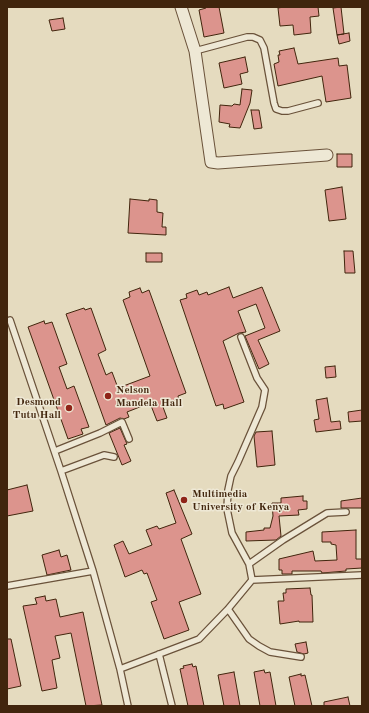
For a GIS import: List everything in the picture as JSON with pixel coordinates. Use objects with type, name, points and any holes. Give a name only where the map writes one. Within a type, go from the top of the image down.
[{"type":"street","points":[[181,7],[195,51],[211,162],[218,164],[326,155]]},
{"type":"lane","points":[[195,51],[247,37],[253,37],[260,40],[264,48],[276,109],[288,111],[318,103]]},
{"type":"lane","points":[[10,320],[55,451],[93,571],[120,669],[128,706]]},
{"type":"lane","points":[[241,337],[257,378],[264,390],[262,407],[231,476],[228,490],[227,509],[232,533],[249,564],[252,580]]},
{"type":"lane","points":[[55,451],[100,433],[122,422],[129,439]]},
{"type":"lane","points":[[61,471],[104,455],[114,457]]},
{"type":"lane","points":[[249,564],[283,540],[327,513],[346,512]]},
{"type":"lane","points":[[7,586],[93,571]]},
{"type":"lane","points":[[120,669],[199,639],[228,609],[252,580],[362,575]]},
{"type":"lane","points":[[228,609],[249,639],[259,646],[270,652],[300,657]]},
{"type":"lane","points":[[159,654],[172,706]]},
{"type":"building","points":[[206,7],[219,7],[224,33],[204,37],[199,10]]},
{"type":"building","points":[[318,7],[319,16],[310,17],[311,33],[294,35],[293,25],[280,26],[278,8]]},
{"type":"building","points":[[341,7],[344,34],[337,35],[333,8]]},
{"type":"building","points":[[63,18],[65,29],[52,31],[49,20]]},
{"type":"building","points":[[349,33],[350,41],[339,44],[337,35]]},
{"type":"building","points":[[294,48],[298,64],[338,58],[339,66],[347,65],[351,98],[326,102],[322,76],[278,86],[274,64],[279,62],[279,51]]},
{"type":"building","points":[[245,57],[248,72],[240,74],[242,84],[224,88],[219,63]]},
{"type":"building","points":[[242,89],[252,90],[250,103],[240,128],[229,127],[230,124],[219,122],[220,105],[240,105]]},
{"type":"building","points":[[251,110],[259,110],[262,128],[254,129]]},
{"type":"building","points":[[337,154],[352,154],[352,167],[337,167]]},
{"type":"building","points":[[342,187],[346,219],[329,221],[325,190]]},
{"type":"building","points":[[130,199],[149,201],[149,199],[157,200],[157,212],[163,213],[162,227],[166,227],[166,235],[128,233]]},
{"type":"building","points":[[344,251],[353,251],[355,273],[345,273]]},
{"type":"building","points":[[146,253],[162,253],[162,262],[146,262]]},
{"type":"building","points":[[229,287],[233,298],[262,287],[280,331],[258,340],[269,364],[259,369],[245,336],[265,328],[256,304],[238,311],[246,332],[239,333],[223,341],[244,402],[224,409],[223,404],[216,406],[180,300],[187,298],[186,294],[197,290],[199,295],[207,292],[208,295]]},
{"type":"building","points":[[140,288],[142,293],[149,290],[186,393],[178,396],[179,401],[163,407],[167,418],[157,421],[150,403],[127,412],[129,417],[124,419],[120,418],[106,425],[66,314],[84,308],[85,310],[91,308],[106,350],[98,354],[106,375],[112,372],[118,388],[150,376],[123,300],[130,297],[129,292]]},
{"type":"building","points":[[44,321],[45,324],[52,322],[67,364],[59,367],[67,389],[74,386],[89,427],[81,429],[83,434],[68,439],[28,327]]},
{"type":"building","points":[[335,366],[336,377],[326,378],[325,367]]},
{"type":"building","points":[[327,398],[331,422],[340,421],[341,429],[316,432],[314,420],[319,419],[316,400]]},
{"type":"building","points":[[362,410],[362,421],[349,422],[348,412]]},
{"type":"building","points":[[120,428],[127,444],[124,445],[131,461],[122,465],[109,433]]},
{"type":"building","points":[[272,431],[275,465],[257,467],[254,436],[256,432]]},
{"type":"building","points":[[27,485],[33,511],[7,516],[7,490]]},
{"type":"building","points":[[174,490],[192,534],[181,539],[201,594],[179,602],[189,630],[164,639],[151,602],[157,600],[147,573],[144,574],[142,570],[125,577],[114,545],[123,541],[129,554],[152,545],[146,530],[157,526],[159,529],[176,523],[166,493]]},
{"type":"building","points":[[303,496],[303,501],[307,501],[307,509],[298,510],[299,515],[279,516],[281,536],[276,540],[246,541],[246,532],[270,528],[273,516],[272,503],[281,503],[281,498]]},
{"type":"building","points":[[362,498],[362,508],[341,508],[341,501]]},
{"type":"building","points":[[356,530],[356,559],[362,559],[362,568],[322,573],[321,571],[292,571],[292,574],[282,574],[282,570],[279,570],[279,559],[313,551],[315,561],[337,560],[336,545],[331,544],[331,542],[322,542],[322,532]]},
{"type":"building","points":[[59,550],[61,557],[67,555],[71,570],[47,575],[42,555]]},
{"type":"building","points":[[310,588],[312,595],[313,622],[299,621],[280,624],[278,601],[284,601],[283,593],[286,593],[286,589]]},
{"type":"building","points":[[45,596],[46,601],[56,599],[60,617],[83,612],[102,705],[86,706],[71,633],[55,636],[60,658],[52,660],[57,688],[42,691],[23,606],[37,604],[35,598]]},
{"type":"building","points":[[7,639],[11,639],[21,686],[7,689]]},
{"type":"building","points":[[306,642],[308,653],[304,654],[297,652],[295,644]]},
{"type":"building","points":[[192,664],[193,667],[196,666],[204,706],[188,706],[180,669],[184,668],[183,666]]},
{"type":"building","points":[[264,670],[265,673],[270,672],[276,706],[260,706],[254,672]]},
{"type":"building","points":[[234,672],[240,706],[224,706],[218,675]]},
{"type":"building","points":[[301,674],[301,676],[305,675],[312,706],[295,706],[289,677]]},
{"type":"building","points":[[348,697],[350,706],[324,706],[324,702]]},
{"type":"place","name":"Nelson Mandela Hall","points":[[108,396]]},
{"type":"place","name":"Desmond Tutu Hall","points":[[69,408]]},
{"type":"place","name":"Multimedia University of Kenya","points":[[184,500]]}]
